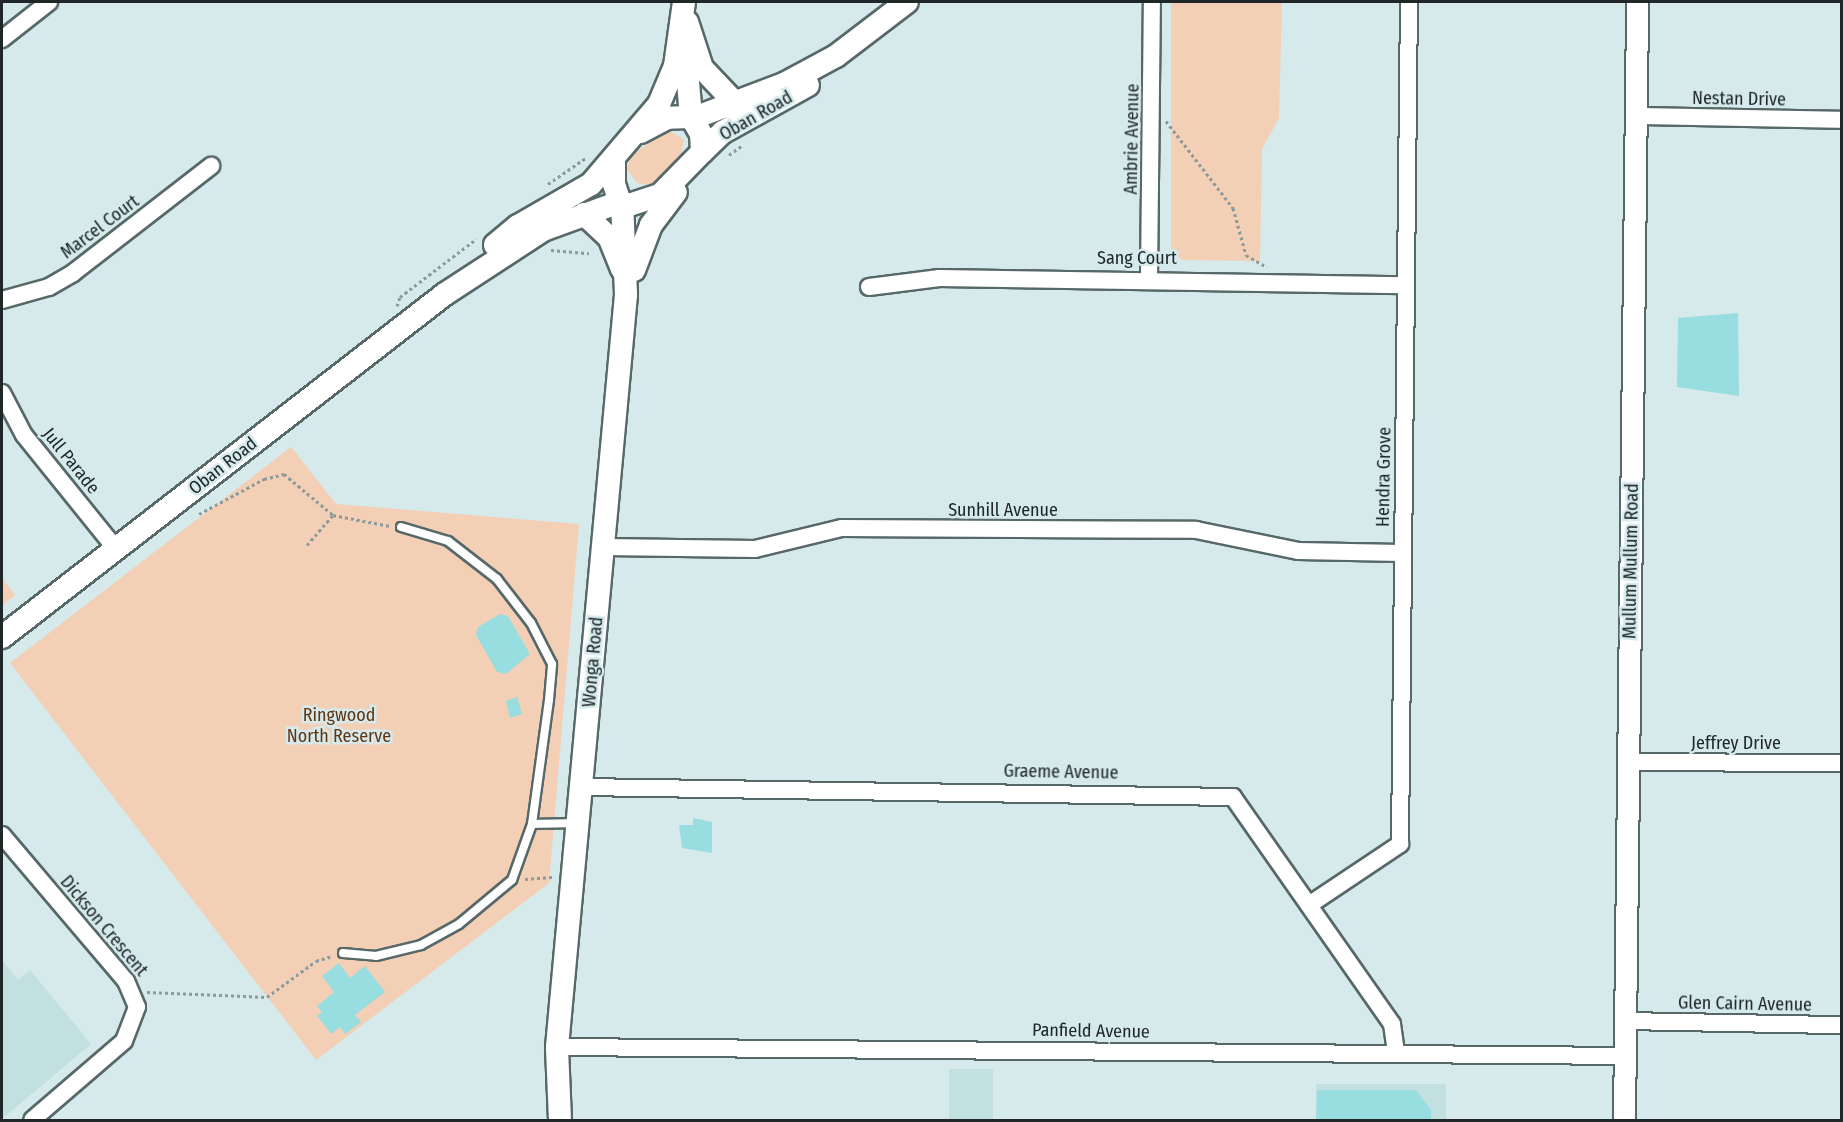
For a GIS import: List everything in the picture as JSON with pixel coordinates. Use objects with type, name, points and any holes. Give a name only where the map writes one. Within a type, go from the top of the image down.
[{"type":"main road","name":"Oban Road","points":[[2,638],[445,294],[525,240],[584,214],[621,203],[656,198],[723,132],[798,93],[836,56],[907,2]]},
{"type":"main road","points":[[684,12],[702,68],[737,105]]},
{"type":"main road","points":[[626,290],[651,225],[701,153],[692,117],[684,12]]},
{"type":"main road","points":[[615,156],[668,88],[684,12]]},
{"type":"main road","name":"Oban Road","points":[[445,294],[510,232],[587,188],[615,156],[656,122],[692,117],[737,105],[836,56]]},
{"type":"main road","name":"Wonga Road","points":[[560,1120],[556,1047],[604,547],[613,395],[626,290],[621,203],[615,156]]},
{"type":"main road","points":[[584,214],[609,237],[626,290]]},
{"type":"street","points":[[2,39],[49,2]]},
{"type":"street","name":"Ambrie Avenue","points":[[1149,278],[1152,2]]},
{"type":"street","name":"Hendra Grove","points":[[1309,905],[1400,844],[1409,2]]},
{"type":"street","name":"Mullum Mullum Road","points":[[1624,1120],[1637,2]]},
{"type":"street","name":"Nestan Drive","points":[[1636,116],[1842,120]]},
{"type":"street","name":"Marcel Court","points":[[2,300],[73,273],[211,166]]},
{"type":"street","name":"Sang Court","points":[[869,287],[939,278],[1268,279],[1406,285]]},
{"type":"street","name":"Jull Parade","points":[[2,393],[24,435],[116,549]]},
{"type":"street","name":"Sunhill Avenue","points":[[604,547],[755,549],[842,528],[1196,530],[1298,550],[1402,553]]},
{"type":"street","name":"Jeffrey Drive","points":[[1629,762],[1842,763]]},
{"type":"street","name":"Graeme Avenue","points":[[581,787],[1221,794],[1233,797],[1392,1024],[1396,1054]]},
{"type":"street","name":"Dickson Crescent","points":[[2,835],[133,991],[137,1007],[131,1032],[32,1120]]},
{"type":"street","name":"Glen Cairn Avenue","points":[[1625,1021],[1842,1026]]},
{"type":"street","name":"Panfield Avenue","points":[[556,1047],[1625,1056]]},
{"type":"lane","points":[[343,953],[376,956],[421,945],[459,924],[512,880],[532,824],[552,664],[531,623],[497,579],[448,541],[401,527]]},
{"type":"lane","points":[[532,824],[578,823]]},
{"type":"path","points":[[1152,120],[1169,122],[1233,208],[1239,245],[1253,263],[1267,263],[1268,279]]},
{"type":"path","points":[[199,514],[264,479],[285,474],[333,516],[401,527]]},
{"type":"path","points":[[307,545],[333,516]]},
{"type":"path","points":[[512,880],[552,877]]},
{"type":"path","points":[[133,991],[267,997],[316,961],[343,953]]},
{"type":"shaded area","points":[[2,960],[18,980],[30,970],[91,1044],[2,1119]]},
{"type":"shaded area","points":[[949,1069],[993,1069],[993,1120],[949,1120]]},
{"type":"shaded area","points":[[1316,1084],[1446,1084],[1446,1120],[1316,1120]]},
{"type":"green space","points":[[1171,2],[1282,2],[1279,118],[1262,149],[1260,261],[1182,260],[1171,252]]},
{"type":"green space","points":[[669,130],[684,140],[680,159],[653,186],[637,183],[627,169],[631,155]]},
{"type":"green space","name":"Ringwood North Reserve","points":[[291,447],[336,504],[579,524],[549,883],[316,1060],[10,663]]},
{"type":"green space","points":[[2,578],[15,595],[2,606]]},
{"type":"building","points":[[1738,313],[1739,396],[1677,387],[1678,318]]},
{"type":"building","points":[[500,614],[508,616],[530,654],[506,674],[497,672],[476,635],[478,627]]},
{"type":"building","points":[[517,697],[522,714],[510,718],[506,701]]},
{"type":"building","points":[[693,818],[712,822],[712,853],[682,848],[679,825],[693,825]]},
{"type":"building","points":[[339,963],[350,978],[365,966],[385,992],[355,1015],[361,1022],[345,1034],[340,1027],[331,1034],[317,1016],[322,1012],[317,1006],[334,992],[322,976]]},
{"type":"building","points":[[1317,1090],[1416,1090],[1431,1110],[1431,1120],[1316,1120]]}]
